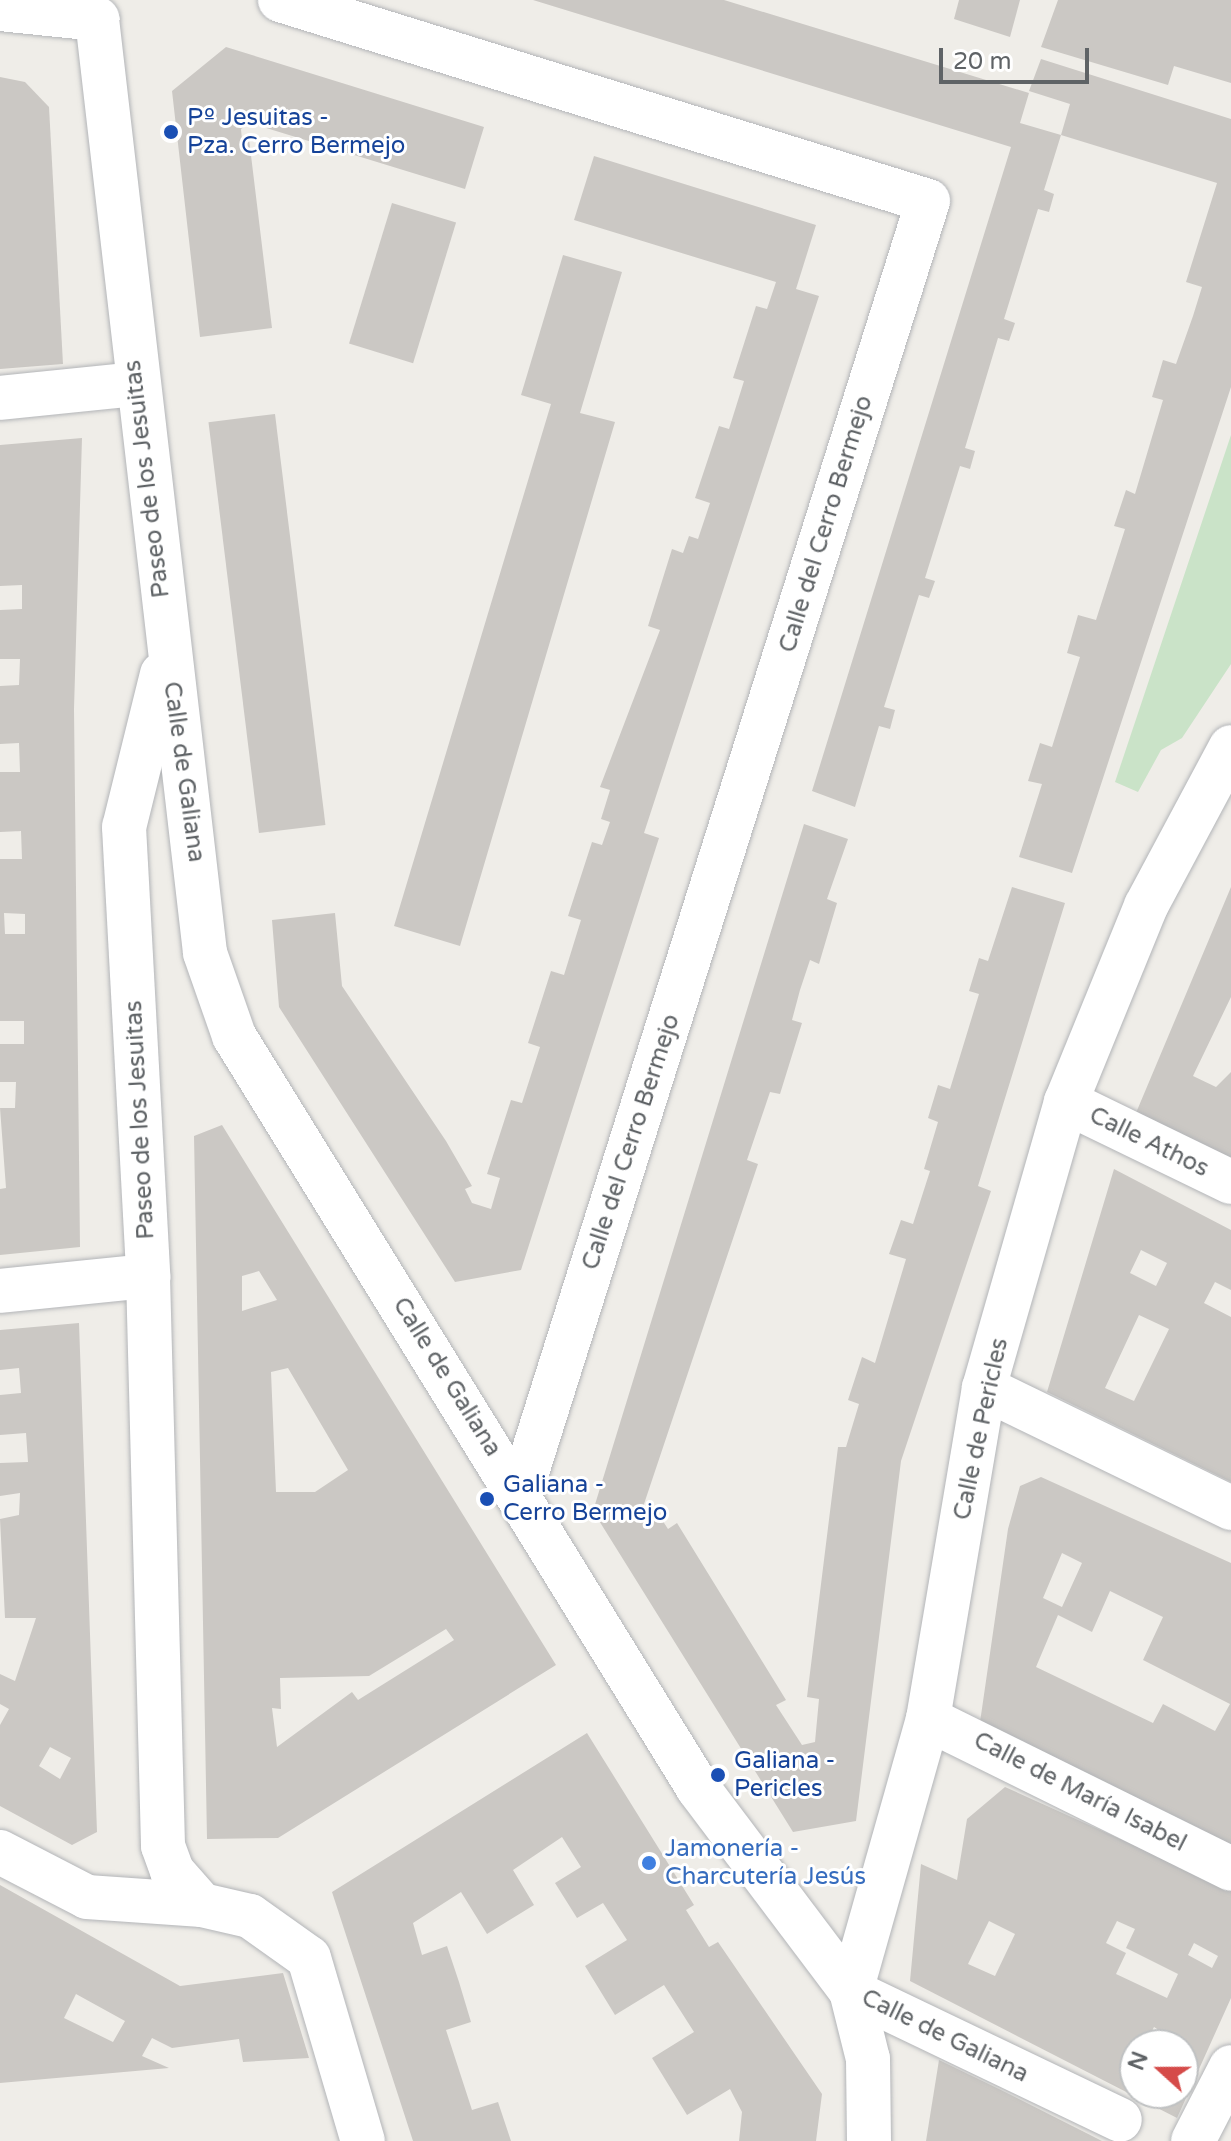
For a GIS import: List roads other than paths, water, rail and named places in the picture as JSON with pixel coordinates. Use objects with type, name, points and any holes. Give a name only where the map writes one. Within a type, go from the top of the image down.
[{"type":"street","name":"Calle del Cerro Bermejo","points":[[280,0],[928,201],[520,1494]]},
{"type":"street","points":[[2,6],[105,9]]},
{"type":"street","name":"Paseo de los Jesuitas","points":[[105,9],[135,384],[167,652],[124,827],[148,1276],[163,1846],[172,1871],[202,1905]]},
{"type":"street","points":[[0,398],[135,384]]},
{"type":"street","name":"Calle de Galiana","points":[[167,652],[205,953],[234,1036],[520,1494],[698,1788],[851,1991],[1120,2120]]},
{"type":"street","name":"Calle de Pericles","points":[[869,2141],[868,2059],[851,1991],[928,1719],[984,1388],[1066,1102],[1146,906],[1229,754]]},
{"type":"street","name":"Calle Athos","points":[[1066,1102],[1231,1182]]},
{"type":"street","points":[[0,1291],[148,1276]]},
{"type":"street","points":[[984,1388],[1231,1508]]},
{"type":"street","name":"Calle de María Isabel","points":[[928,1719],[1231,1869]]},
{"type":"street","points":[[0,1852],[87,1897],[202,1905],[250,1916],[309,1958],[363,2141]]},
{"type":"street","points":[[1193,2141],[1231,2067]]},
{"type":"place","name":"Pº Jesuitas - Pza. Cerro Bermejo","points":[[171,132]]},
{"type":"place","name":"Galiana - Cerro Bermejo","points":[[487,1499]]},
{"type":"place","name":"Galiana - Pericles","points":[[718,1775]]},
{"type":"place","name":"Jamonería - Charcutería Jesús","points":[[649,1863]]}]
